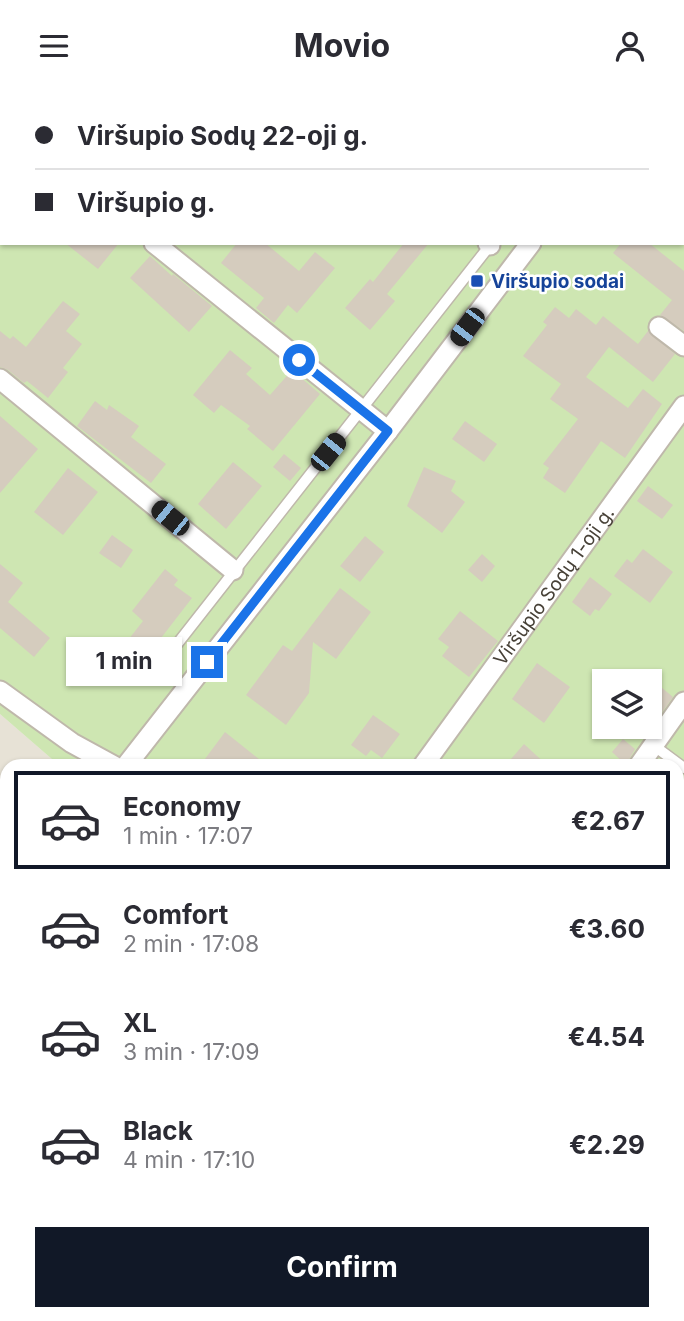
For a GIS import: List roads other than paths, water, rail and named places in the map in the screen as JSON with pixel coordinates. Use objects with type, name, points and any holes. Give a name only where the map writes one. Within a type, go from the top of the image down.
[{"type":"street","points":[[156,245],[388,431]]},
{"type":"street","points":[[131,759],[529,245]]},
{"type":"street","points":[[659,327],[684,346]]},
{"type":"street","points":[[0,379],[233,571]]},
{"type":"street","name":"Viršupio Sodų 1-oji g.","points":[[428,759],[684,406]]},
{"type":"street","points":[[0,691],[72,743],[101,759]]},
{"type":"street","points":[[643,759],[684,702]]},
{"type":"lane","points":[[174,648],[489,245]]},
{"type":"lane","points":[[653,745],[672,759]]},
{"type":"place","name":"Viršupio sodai","points":[[477,281]]}]
